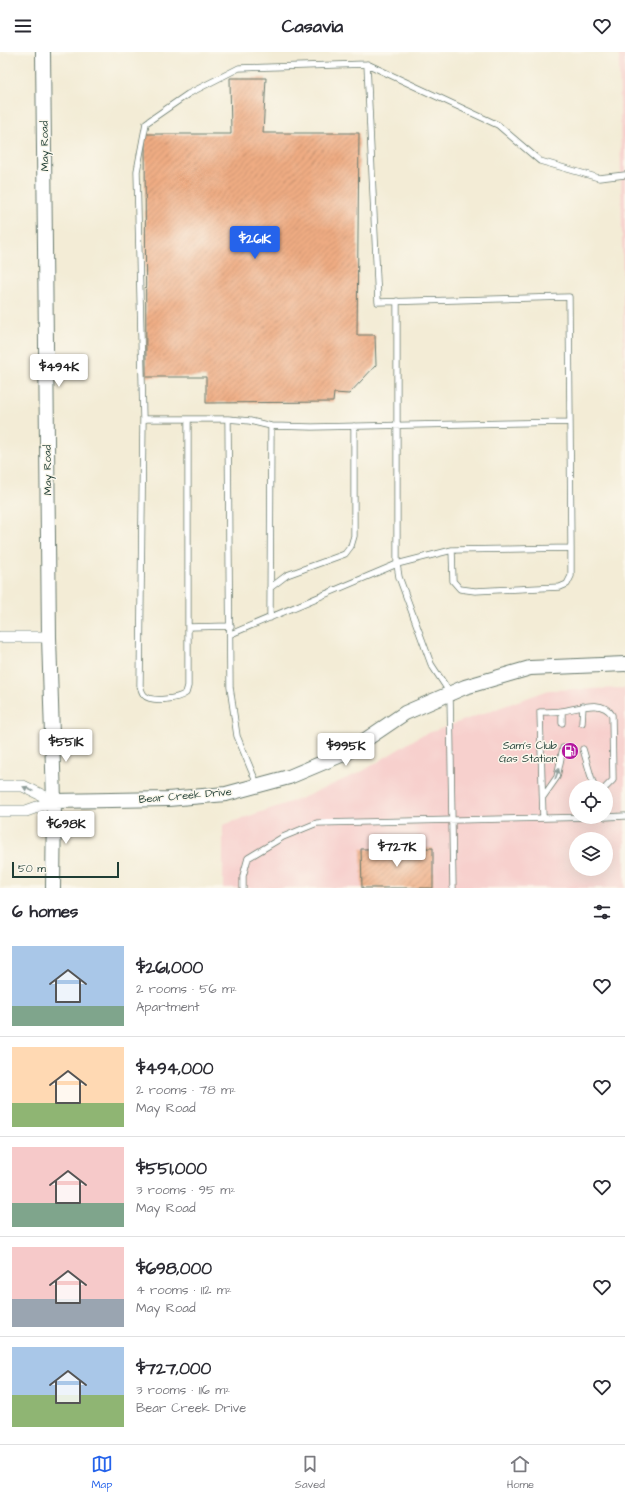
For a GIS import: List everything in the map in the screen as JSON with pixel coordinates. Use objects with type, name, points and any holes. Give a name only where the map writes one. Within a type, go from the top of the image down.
[{"type":"street","name":"May Road","points":[[43,52],[49,637],[54,801],[53,888]]},
{"type":"street","points":[[0,637],[49,637]]},
{"type":"street","name":"Bear Creek Drive","points":[[0,811],[26,811],[54,801],[168,799],[226,794],[289,777],[346,752],[405,713],[465,687],[530,668],[625,664]]},
{"type":"street","name":"Bear Creek Drive","points":[[0,786],[23,786],[54,801]]},
{"type":"lane","points":[[188,420],[188,686],[186,693],[180,698],[152,699],[144,695],[140,686],[142,419],[137,171],[146,123],[188,94],[238,68],[367,64],[498,125],[540,161],[599,178],[625,176]]},
{"type":"lane","points":[[367,64],[378,302],[569,297],[571,576],[567,584],[560,587],[475,591],[460,589],[453,581],[452,550]]},
{"type":"lane","points":[[397,301],[397,564],[399,577],[431,664],[450,694],[453,888]]},
{"type":"lane","points":[[142,419],[228,419],[250,421],[270,426],[396,426],[570,422]]},
{"type":"lane","points":[[228,419],[231,634],[230,687],[237,736],[258,786]]},
{"type":"lane","points":[[270,426],[270,618]]},
{"type":"lane","points":[[270,588],[287,576],[345,554],[350,546],[354,536],[354,426]]},
{"type":"lane","points":[[231,634],[397,564],[452,550],[571,548]]},
{"type":"lane","points":[[188,627],[230,626]]},
{"type":"lane","points":[[543,818],[540,712],[562,711],[583,706],[602,706],[609,709],[612,714],[613,781]]},
{"type":"lane","points":[[582,723],[583,706]]},
{"type":"lane","points":[[562,711],[562,723]]},
{"type":"lane","points":[[543,797],[557,777],[563,748]]},
{"type":"lane","points":[[583,749],[592,780]]},
{"type":"lane","points":[[613,817],[625,816]]},
{"type":"lane","points":[[243,888],[243,876],[248,858],[283,837],[317,823],[569,818]]},
{"type":"shaded area","points":[[619,52],[625,52],[625,416]]},
{"type":"shaded area","points":[[625,688],[625,888],[223,888],[223,825],[302,798],[363,771],[420,736],[549,690]]},
{"type":"building","points":[[230,78],[266,78],[263,133],[359,133],[357,335],[375,335],[376,365],[349,394],[334,393],[333,402],[206,403],[206,377],[146,377],[145,134],[231,134]]},
{"type":"building","points":[[433,848],[433,888],[362,888],[361,849]]},
{"type":"place","name":"Sam's Club Gas Station","points":[[570,751]]}]
